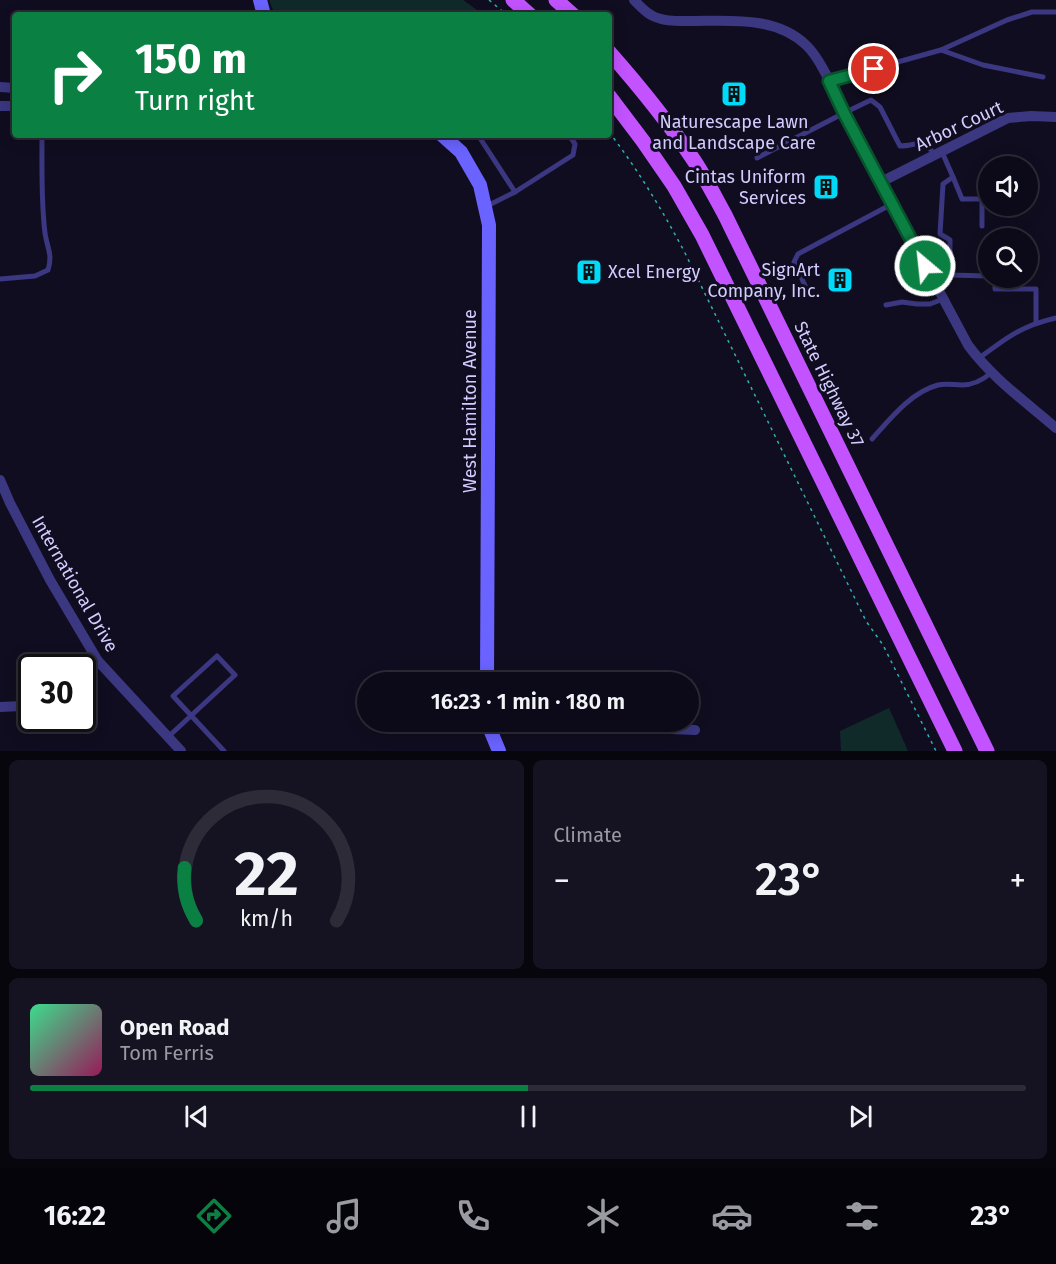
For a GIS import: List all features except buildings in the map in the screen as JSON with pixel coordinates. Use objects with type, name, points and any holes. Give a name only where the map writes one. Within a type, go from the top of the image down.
[{"type":"main road","points":[[513,0],[527,12]]},
{"type":"main road","points":[[556,0],[570,12]]},
{"type":"main road","name":"State Highway 37","points":[[612,55],[637,84],[696,164],[725,215],[987,751]]},
{"type":"main road","points":[[612,100],[674,186],[702,235],[955,751]]},
{"type":"street","points":[[634,0],[652,15],[665,20],[744,21],[769,25],[789,33],[806,45],[829,81],[968,345],[992,372],[1056,429]]},
{"type":"street","name":"Arbor Court","points":[[881,182],[1008,118],[1056,117]]},
{"type":"street","name":"West Hamilton Avenue","points":[[445,138],[461,152],[480,184],[489,225],[487,672]]},
{"type":"street","name":"International Drive","points":[[0,480],[50,580],[99,662],[181,751]]},
{"type":"street","points":[[0,706],[18,706]]},
{"type":"street","points":[[491,732],[499,751]]},
{"type":"lane","points":[[829,81],[941,50],[1008,20],[1032,12],[1056,12]]},
{"type":"lane","points":[[941,50],[983,65],[1043,76]]},
{"type":"lane","points":[[757,158],[871,100],[880,107],[900,146],[925,143],[938,153],[953,177],[962,199],[982,199],[982,226]]},
{"type":"lane","points":[[0,279],[35,276],[48,270],[51,260],[44,225],[42,138]]},
{"type":"lane","points":[[480,138],[515,192]]},
{"type":"lane","points":[[485,207],[515,192],[573,155],[575,144],[570,138]]},
{"type":"lane","points":[[950,275],[950,240],[940,234],[943,184],[953,177]]},
{"type":"lane","points":[[808,292],[794,262],[798,254],[892,204]]},
{"type":"lane","points":[[930,276],[978,276]]},
{"type":"lane","points":[[995,288],[1036,289],[1036,322]]},
{"type":"lane","points":[[886,306],[902,302],[930,304],[943,299]]},
{"type":"lane","points":[[978,358],[1012,334],[1036,322],[1056,318]]},
{"type":"lane","points":[[872,439],[896,413],[926,389],[940,384],[973,384],[992,372]]},
{"type":"lane","points":[[168,737],[192,716],[235,675],[217,656],[173,696],[192,716],[224,751]]},
{"type":"path","points":[[489,0],[503,12]]},
{"type":"path","points":[[612,136],[658,202],[684,251],[866,621],[883,645],[936,751]]},
{"type":"green space","points":[[269,0],[463,0],[480,12],[274,12]]},
{"type":"green space","points":[[889,708],[908,751],[841,751],[840,731]]},
{"type":"place","name":"Naturescape Lawn and Landscape Care","points":[[734,94]]},
{"type":"place","name":"Cintas Uniform Services","points":[[826,187]]},
{"type":"place","name":"Xcel Energy","points":[[589,272]]},
{"type":"place","name":"SignArt Company, Inc.","points":[[840,280]]},
{"type":"route","points":[[874,69],[829,81],[925,266]]}]
